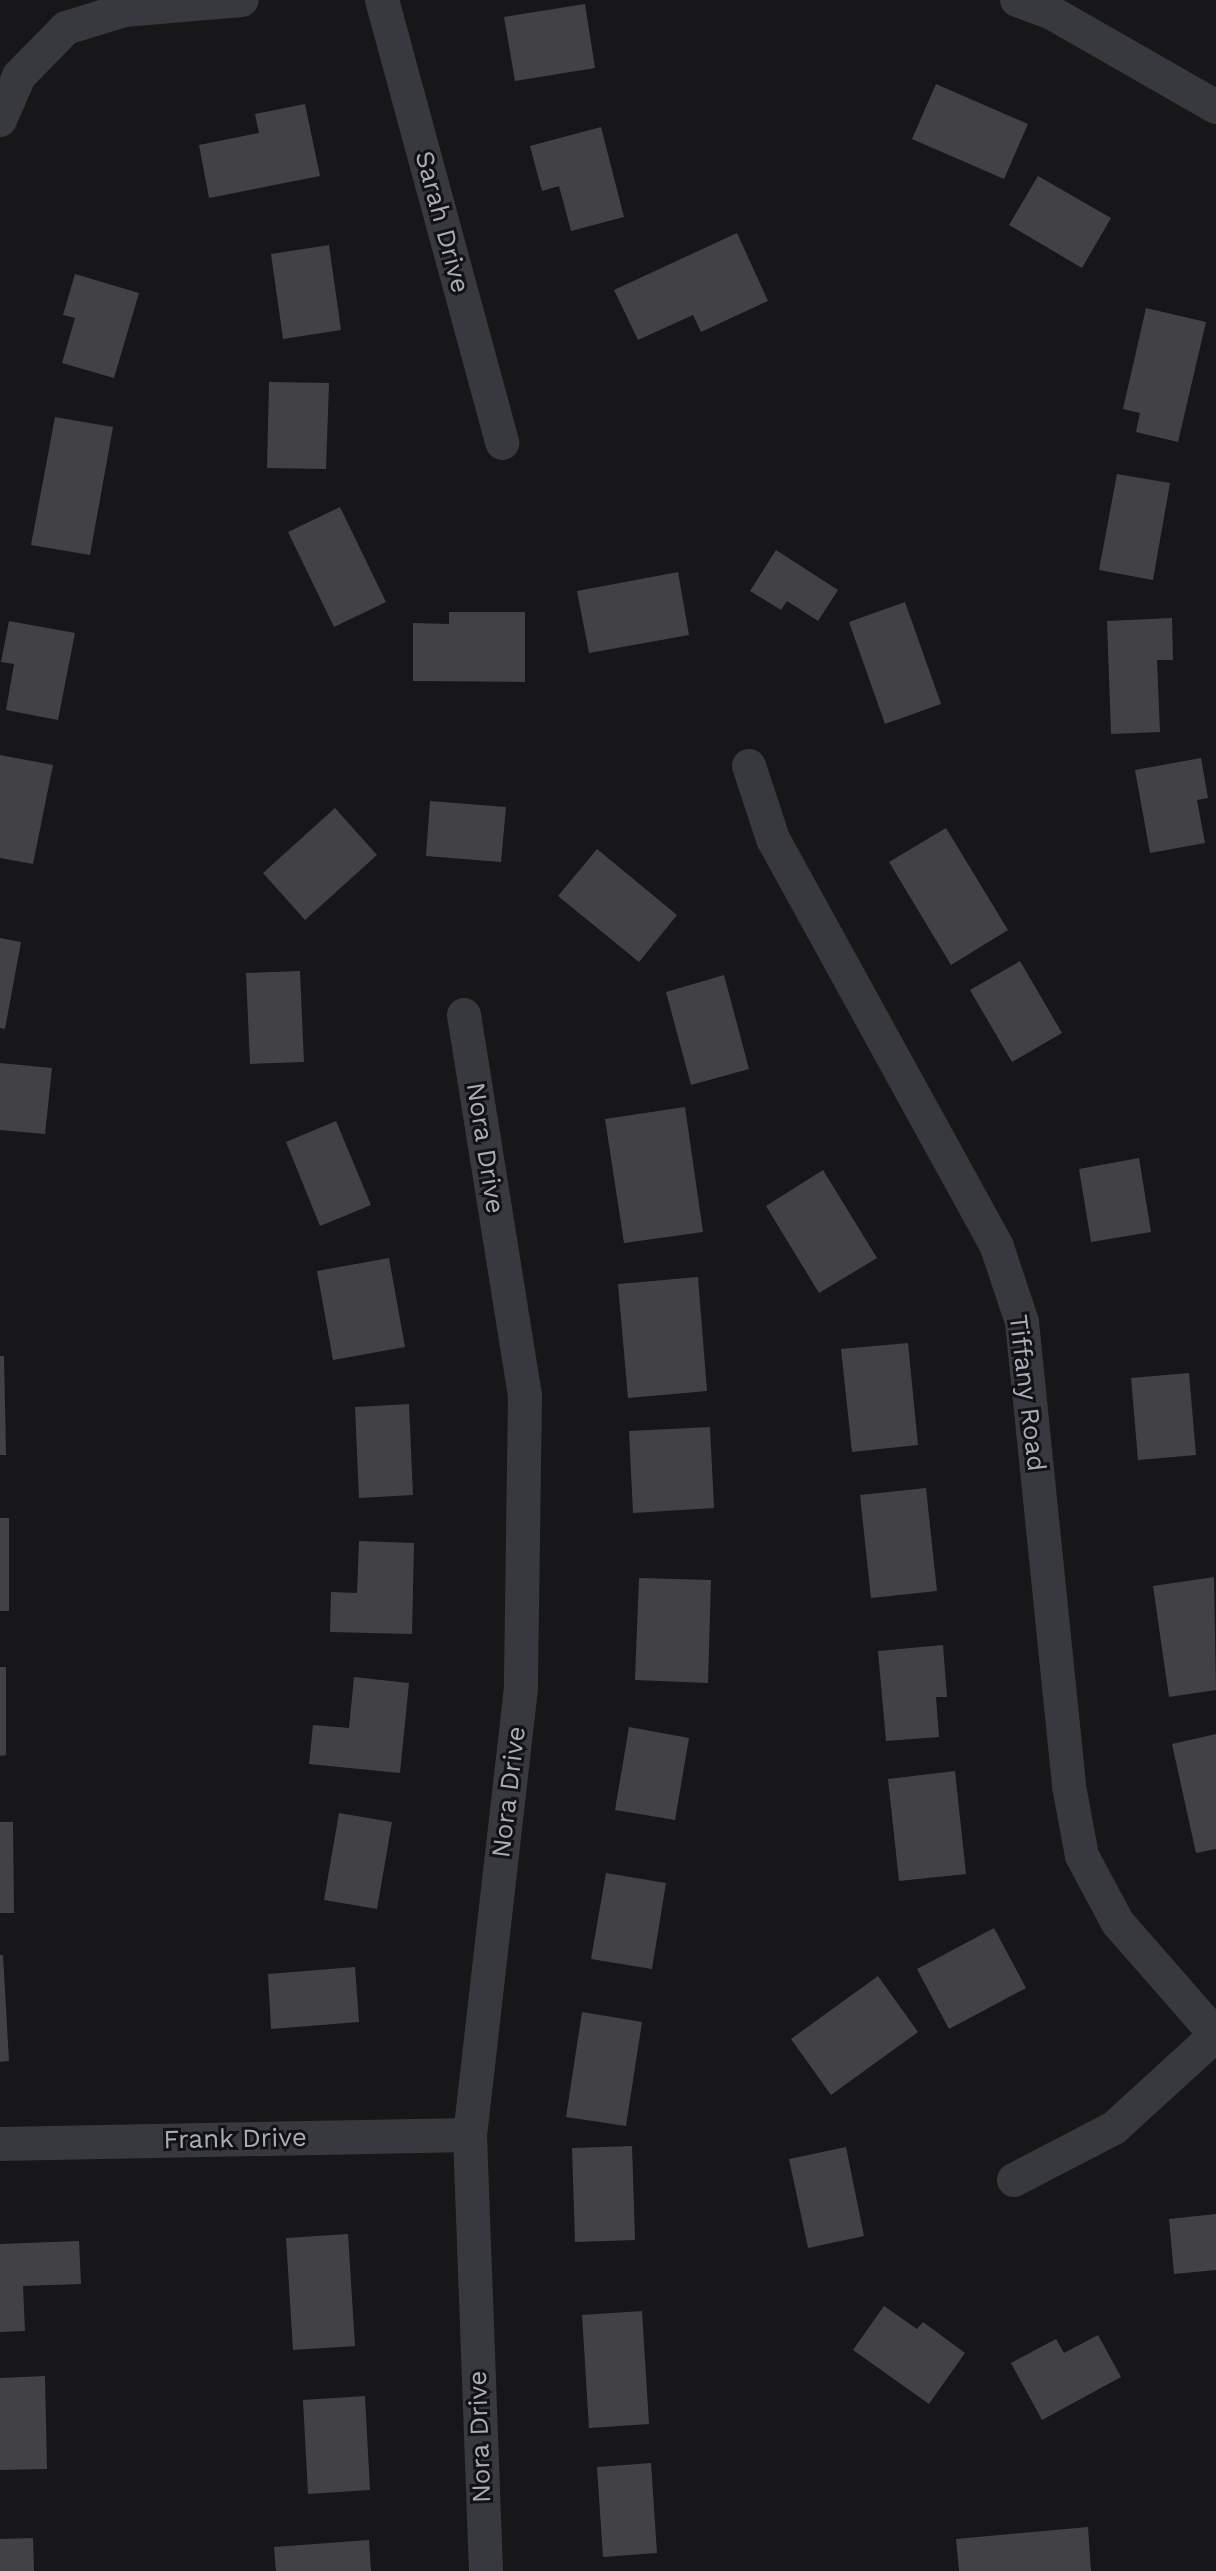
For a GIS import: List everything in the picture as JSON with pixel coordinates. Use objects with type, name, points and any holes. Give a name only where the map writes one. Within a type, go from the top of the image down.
[{"type":"street","points":[[0,120],[19,76],[66,28],[124,10],[242,0]]},
{"type":"street","name":"Sarah Drive","points":[[382,0],[502,443]]},
{"type":"street","points":[[1017,0],[1052,13],[1216,107]]},
{"type":"street","name":"Tiffany Road","points":[[749,766],[773,839],[997,1247],[1022,1322],[1069,1786],[1082,1856],[1118,1923],[1216,2035]]},
{"type":"street","name":"Nora Drive","points":[[464,1015],[525,1394],[521,1688],[470,2135],[486,2571]]},
{"type":"street","points":[[1014,2180],[1114,2128],[1216,2035]]},
{"type":"street","name":"Frank Drive","points":[[0,2144],[470,2135]]},
{"type":"building","points":[[585,4],[595,68],[515,81],[504,17]]},
{"type":"building","points":[[936,84],[1028,124],[1004,179],[912,139]]},
{"type":"building","points":[[305,104],[320,176],[209,198],[199,145],[259,133],[255,114]]},
{"type":"building","points":[[601,127],[624,217],[571,231],[559,186],[542,191],[530,146]]},
{"type":"building","points":[[1038,176],[1111,218],[1082,268],[1009,225]]},
{"type":"building","points":[[737,233],[768,301],[701,332],[693,315],[638,340],[614,290]]},
{"type":"building","points":[[329,245],[341,330],[283,339],[271,254]]},
{"type":"building","points":[[75,274],[139,293],[114,378],[62,363],[75,318],[63,315]]},
{"type":"building","points":[[1146,308],[1206,322],[1178,442],[1136,432],[1140,413],[1123,409]]},
{"type":"building","points":[[269,382],[329,383],[326,469],[267,468]]},
{"type":"building","points":[[55,417],[113,427],[90,555],[31,545]]},
{"type":"building","points":[[1117,474],[1170,483],[1153,580],[1099,570]]},
{"type":"building","points":[[340,507],[386,602],[334,627],[288,532]]},
{"type":"building","points":[[776,550],[838,590],[818,621],[787,601],[781,610],[750,591]]},
{"type":"building","points":[[678,572],[689,635],[589,653],[577,591]]},
{"type":"building","points":[[905,602],[941,704],[885,724],[849,622]]},
{"type":"building","points":[[449,612],[525,612],[525,682],[413,681],[413,623],[449,624]]},
{"type":"building","points":[[1172,618],[1173,660],[1157,660],[1160,732],[1111,734],[1107,621]]},
{"type":"building","points":[[9,621],[75,633],[58,720],[6,710],[14,664],[1,662]]},
{"type":"building","points":[[0,755],[53,765],[33,864],[0,858]]},
{"type":"building","points":[[1201,758],[1208,798],[1197,800],[1205,843],[1150,853],[1135,770]]},
{"type":"building","points":[[430,801],[506,807],[501,862],[426,856]]},
{"type":"building","points":[[335,808],[377,855],[305,920],[263,873]]},
{"type":"building","points":[[946,828],[1008,930],[951,965],[889,862]]},
{"type":"building","points":[[597,849],[677,915],[639,962],[558,896]]},
{"type":"building","points":[[0,938],[21,942],[5,1029],[0,1028]]},
{"type":"building","points":[[1020,961],[1062,1033],[1012,1062],[970,990]]},
{"type":"building","points":[[300,971],[304,1062],[250,1064],[246,973]]},
{"type":"building","points":[[724,975],[749,1069],[691,1085],[666,992]]},
{"type":"building","points":[[0,1063],[52,1068],[45,1134],[0,1130]]},
{"type":"building","points":[[685,1107],[703,1232],[624,1243],[605,1119]]},
{"type":"building","points":[[336,1121],[371,1205],[320,1226],[286,1142]]},
{"type":"building","points":[[1139,1158],[1151,1232],[1091,1242],[1079,1169]]},
{"type":"building","points":[[823,1170],[877,1258],[819,1293],[766,1206]]},
{"type":"building","points":[[389,1258],[405,1347],[333,1360],[317,1271]]},
{"type":"building","points":[[698,1277],[707,1391],[628,1398],[618,1284]]},
{"type":"building","points":[[908,1343],[918,1445],[852,1452],[841,1349]]},
{"type":"building","points":[[0,1356],[4,1356],[6,1455],[0,1455]]},
{"type":"building","points":[[1189,1373],[1196,1455],[1138,1460],[1131,1378]]},
{"type":"building","points":[[409,1404],[413,1495],[359,1498],[355,1407]]},
{"type":"building","points":[[710,1427],[714,1508],[633,1513],[629,1431]]},
{"type":"building","points":[[926,1488],[937,1591],[871,1598],[860,1495]]},
{"type":"building","points":[[0,1518],[9,1518],[9,1611],[0,1611]]},
{"type":"building","points":[[359,1541],[414,1543],[412,1634],[330,1632],[331,1592],[357,1593]]},
{"type":"building","points":[[1214,1577],[1216,1690],[1169,1697],[1153,1586]]},
{"type":"building","points":[[639,1578],[711,1580],[708,1683],[635,1680]]},
{"type":"building","points":[[943,1645],[947,1697],[936,1697],[939,1737],[886,1741],[878,1651]]},
{"type":"building","points":[[0,1667],[6,1667],[6,1755],[0,1756]]},
{"type":"building","points":[[354,1677],[409,1683],[400,1773],[309,1764],[313,1725],[349,1728]]},
{"type":"building","points":[[629,1727],[689,1738],[675,1820],[615,1810]]},
{"type":"building","points":[[1216,1734],[1216,1849],[1196,1853],[1172,1744]]},
{"type":"building","points":[[955,1771],[966,1874],[899,1881],[888,1779]]},
{"type":"building","points":[[339,1813],[392,1822],[377,1909],[324,1900]]},
{"type":"building","points":[[0,1822],[13,1822],[14,1913],[0,1913]]},
{"type":"building","points":[[606,1873],[666,1883],[652,1969],[591,1959]]},
{"type":"building","points":[[994,1928],[1026,1988],[949,2029],[917,1969]]},
{"type":"building","points":[[0,1955],[3,1955],[9,2061],[0,2062]]},
{"type":"building","points":[[355,1967],[359,2022],[271,2029],[268,1974]]},
{"type":"building","points":[[878,1976],[918,2032],[831,2095],[791,2039]]},
{"type":"building","points":[[582,2012],[642,2022],[626,2126],[566,2117]]},
{"type":"building","points":[[632,2146],[635,2240],[575,2242],[572,2148]]},
{"type":"building","points":[[846,2147],[864,2236],[808,2248],[789,2159]]},
{"type":"building","points":[[1216,2214],[1216,2270],[1174,2274],[1169,2219]]},
{"type":"building","points":[[348,2234],[355,2346],[293,2350],[286,2238]]},
{"type":"building","points":[[79,2241],[81,2284],[23,2286],[25,2331],[0,2332],[0,2244]]},
{"type":"building","points":[[884,2306],[917,2329],[923,2322],[965,2353],[929,2404],[853,2350]]},
{"type":"building","points":[[642,2311],[649,2424],[589,2428],[582,2315]]},
{"type":"building","points":[[1098,2335],[1121,2377],[1042,2420],[1011,2363],[1056,2339],[1064,2353]]},
{"type":"building","points":[[45,2376],[47,2469],[0,2470],[0,2378]]},
{"type":"building","points":[[365,2396],[370,2490],[308,2494],[303,2400]]},
{"type":"building","points":[[651,2463],[657,2553],[603,2557],[597,2467]]},
{"type":"building","points":[[1088,2527],[1091,2571],[959,2571],[956,2539]]},
{"type":"building","points":[[33,2538],[34,2571],[0,2571],[0,2539]]},
{"type":"building","points":[[369,2540],[371,2571],[276,2571],[274,2547]]}]
